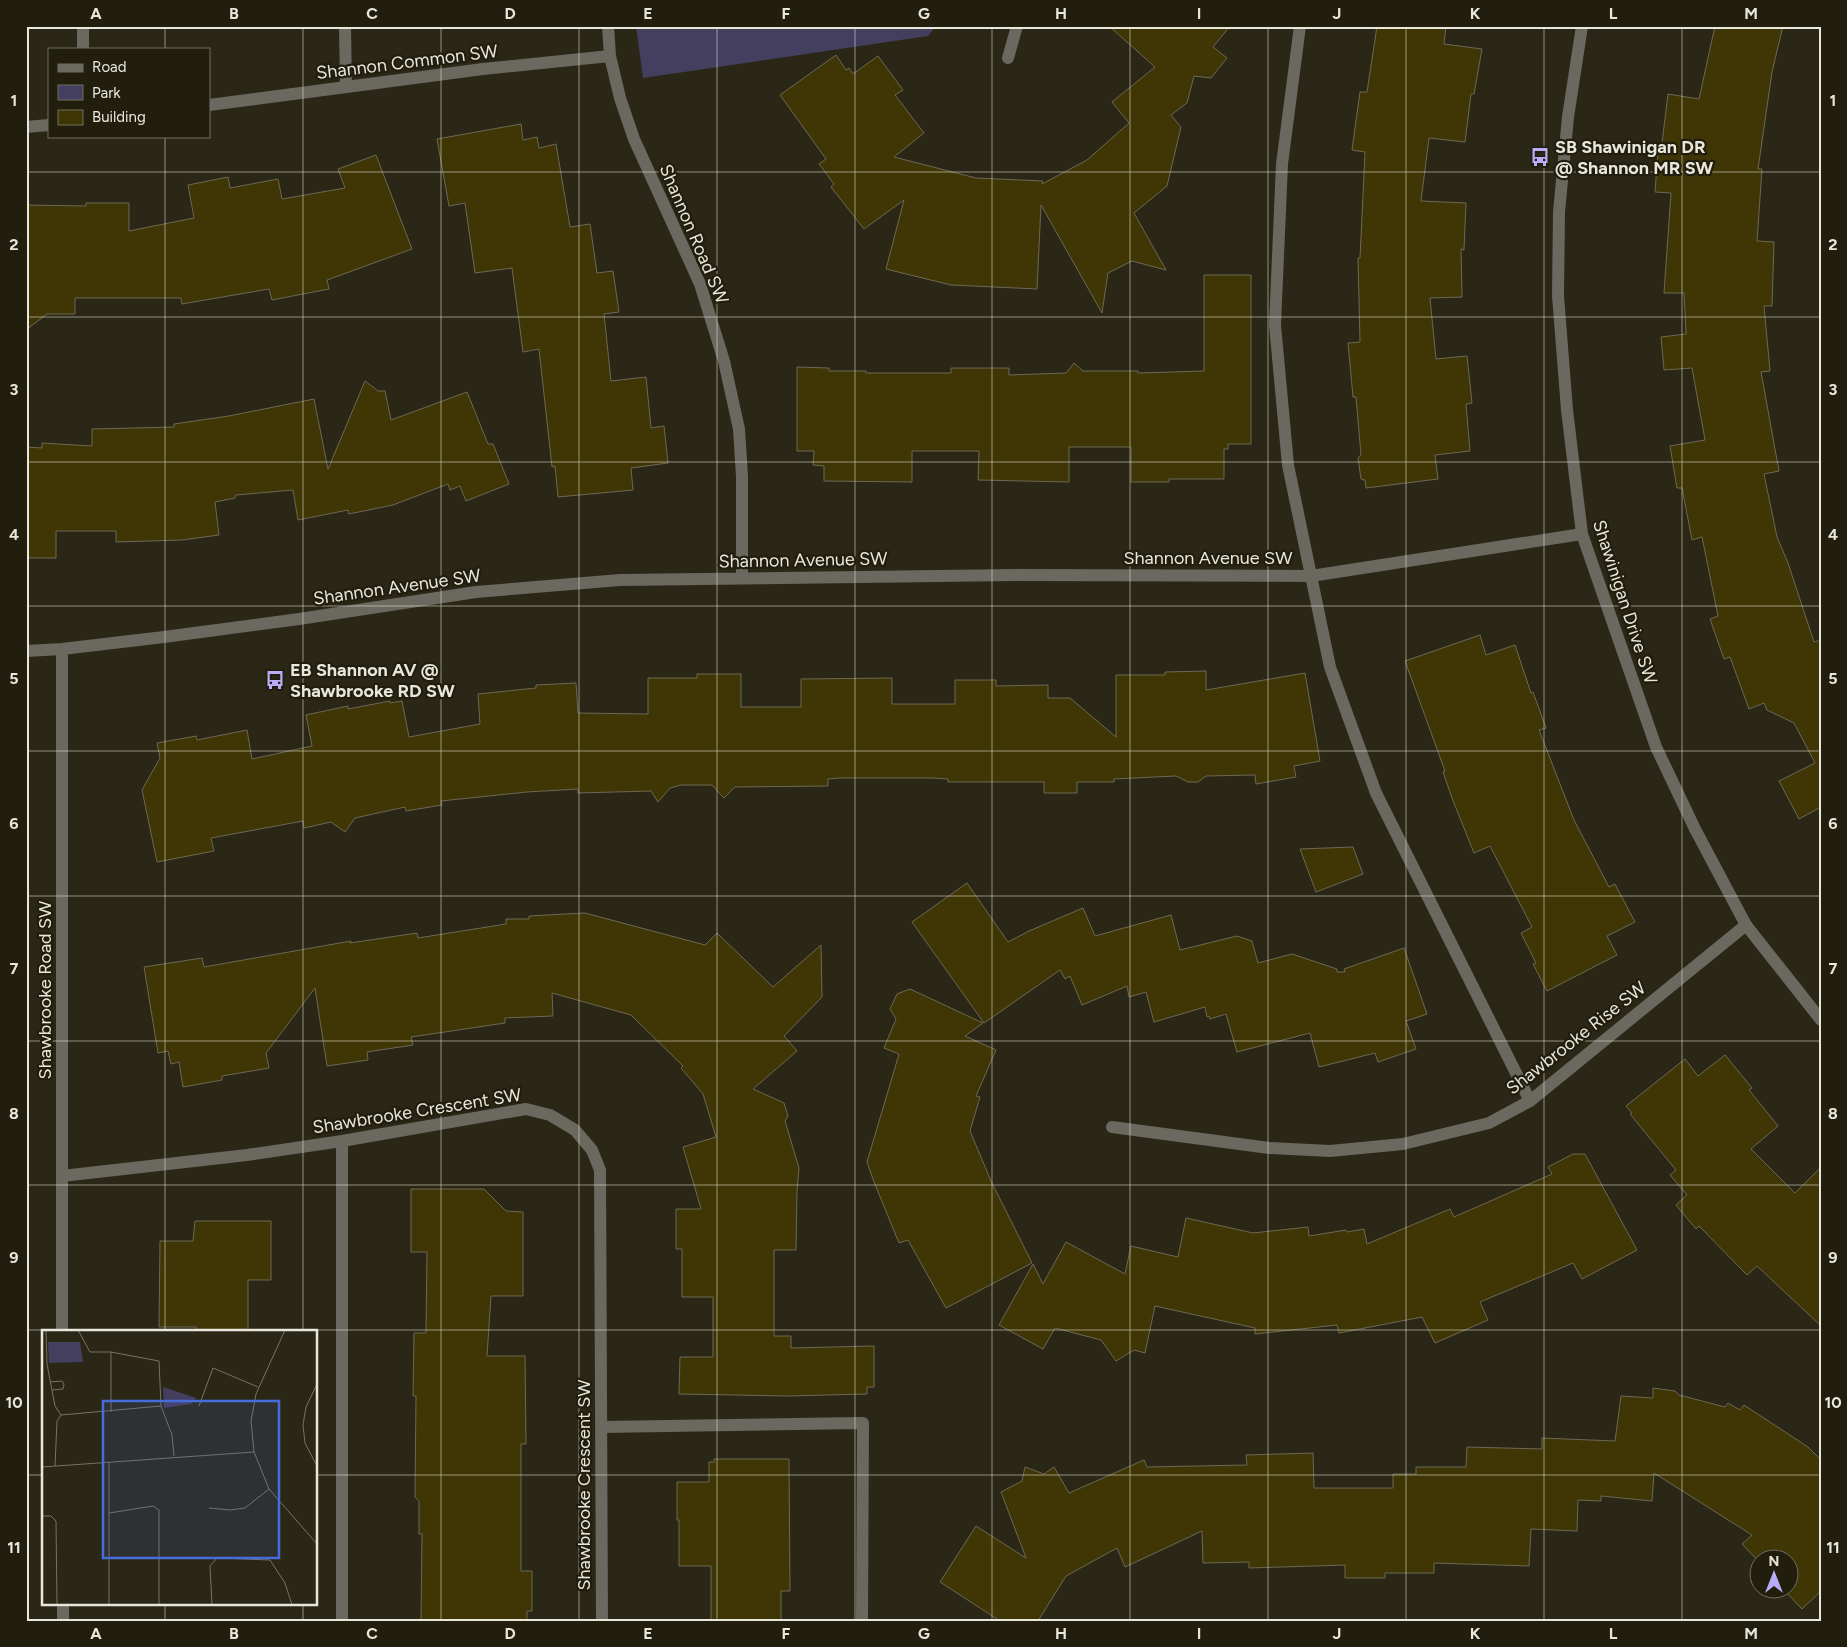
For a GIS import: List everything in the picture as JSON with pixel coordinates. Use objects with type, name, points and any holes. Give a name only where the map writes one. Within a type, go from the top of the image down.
[{"type":"street","points":[[83,26],[83,48]]},
{"type":"street","points":[[345,26],[346,87]]},
{"type":"street","name":"Shannon Road SW","points":[[608,26],[610,56],[620,98],[634,138],[700,284],[724,361],[739,429],[742,476],[742,578]]},
{"type":"street","points":[[1008,58],[1016,26]]},
{"type":"street","points":[[1300,26],[1282,164],[1275,325],[1288,465],[1330,667],[1376,793],[1530,1101]]},
{"type":"street","name":"Shawinigan Drive SW","points":[[1582,26],[1568,117],[1559,212],[1558,296],[1567,410],[1582,534],[1656,747],[1695,829],[1746,925],[1821,1020]]},
{"type":"street","name":"Shannon Common SW","points":[[210,105],[483,68],[610,56]]},
{"type":"street","points":[[26,127],[48,125]]},
{"type":"street","name":"Shannon Avenue SW","points":[[26,651],[62,649],[299,619],[476,592],[620,580],[1005,575],[1311,576],[1582,534]]},
{"type":"street","name":"Shawbrooke Road SW","points":[[62,649],[62,1330]]},
{"type":"street","name":"Shawbrooke Rise SW","points":[[1112,1127],[1269,1148],[1330,1151],[1403,1144],[1489,1123],[1530,1101],[1746,925]]},
{"type":"street","name":"Shawbrooke Crescent SW","points":[[62,1176],[248,1155],[342,1141],[526,1109],[550,1115],[575,1130],[592,1150],[600,1170],[602,1621]]},
{"type":"street","points":[[342,1141],[342,1621]]},
{"type":"street","points":[[602,1427],[863,1423],[862,1621]]},
{"type":"street","points":[[63,1604],[63,1621]]},
{"type":"green space","points":[[636,26],[936,26],[928,36],[643,78]]},
{"type":"building","points":[[1109,26],[1230,26],[1213,47],[1227,58],[1211,78],[1194,76],[1187,103],[1171,115],[1181,127],[1167,186],[1134,213],[1166,270],[1132,261],[1108,273],[1102,313],[1041,205],[1037,289],[951,285],[886,269],[904,200],[864,229],[831,187],[834,184],[819,164],[826,159],[780,95],[836,55],[846,70],[849,68],[853,74],[878,56],[903,90],[895,95],[924,133],[894,157],[976,178],[1043,181],[1042,184],[1087,160],[1129,123],[1112,102],[1155,67]]},
{"type":"building","points":[[1377,26],[1446,26],[1444,44],[1482,49],[1474,94],[1471,94],[1465,142],[1429,138],[1421,201],[1466,203],[1464,250],[1461,249],[1462,297],[1430,298],[1436,359],[1467,356],[1472,403],[1466,404],[1470,451],[1435,455],[1438,479],[1366,488],[1365,480],[1361,479],[1358,458],[1361,455],[1356,397],[1353,397],[1348,343],[1360,342],[1358,258],[1360,258],[1365,152],[1352,150],[1360,92],[1367,92]]},
{"type":"building","points":[[1715,26],[1783,26],[1772,72],[1758,169],[1762,169],[1757,241],[1774,242],[1772,306],[1764,306],[1770,371],[1761,372],[1779,471],[1764,474],[1777,537],[1788,563],[1814,642],[1821,640],[1821,807],[1799,819],[1779,781],[1815,763],[1794,723],[1767,710],[1764,703],[1749,709],[1730,657],[1724,659],[1710,619],[1718,616],[1702,537],[1692,540],[1682,488],[1677,488],[1670,446],[1705,440],[1692,368],[1664,370],[1661,337],[1686,334],[1684,293],[1664,293],[1671,193],[1655,192],[1658,151],[1661,151],[1668,94],[1699,99]]},
{"type":"building","points":[[521,124],[523,140],[537,137],[539,148],[556,144],[570,227],[590,224],[597,273],[613,271],[619,312],[604,314],[611,381],[646,377],[651,428],[664,426],[668,463],[631,468],[633,490],[558,497],[555,466],[552,467],[539,349],[523,352],[512,268],[475,273],[465,203],[449,206],[437,139]]},
{"type":"building","points":[[376,155],[412,249],[327,280],[329,289],[272,300],[269,289],[182,304],[181,298],[75,298],[75,314],[47,314],[26,330],[26,205],[86,206],[86,203],[129,203],[129,231],[194,218],[188,185],[228,177],[230,188],[278,179],[282,199],[345,188],[338,169]]},
{"type":"building","points":[[1204,275],[1251,275],[1251,444],[1228,444],[1228,449],[1224,449],[1224,479],[1169,479],[1169,482],[1131,482],[1131,447],[1069,447],[1069,482],[978,480],[979,451],[912,451],[912,482],[824,481],[824,466],[813,465],[814,451],[797,451],[797,367],[829,368],[829,371],[866,371],[866,373],[951,373],[951,368],[1009,368],[1009,375],[1066,373],[1074,363],[1083,371],[1138,371],[1138,373],[1204,371]]},
{"type":"building","points":[[365,381],[378,391],[385,391],[391,420],[467,392],[488,444],[493,444],[509,484],[466,501],[460,486],[450,490],[448,484],[393,505],[349,514],[348,510],[298,520],[293,490],[236,495],[235,498],[215,502],[219,535],[182,540],[116,542],[116,531],[56,531],[56,558],[26,558],[26,447],[42,448],[42,443],[92,446],[92,429],[174,427],[174,424],[229,416],[314,399],[328,469]]},
{"type":"building","points":[[1480,635],[1486,655],[1515,645],[1531,693],[1533,692],[1546,728],[1539,730],[1574,820],[1609,887],[1615,884],[1635,922],[1607,936],[1617,955],[1547,991],[1533,964],[1536,963],[1521,933],[1532,927],[1490,846],[1474,853],[1452,798],[1443,772],[1445,771],[1405,661]]},
{"type":"building","points":[[1206,671],[1206,690],[1305,673],[1320,761],[1294,766],[1296,777],[1256,784],[1255,775],[1206,776],[1198,782],[1188,782],[1176,776],[1114,779],[1114,782],[1077,782],[1077,793],[1044,793],[1044,782],[948,782],[948,779],[933,778],[839,778],[828,779],[828,786],[735,787],[724,798],[712,785],[681,785],[670,788],[658,802],[651,791],[578,793],[578,789],[527,792],[441,801],[442,805],[406,811],[405,807],[355,818],[345,832],[331,822],[304,828],[303,821],[211,838],[214,851],[157,862],[142,790],[160,758],[157,743],[196,736],[197,740],[247,730],[252,759],[312,746],[306,715],[348,706],[348,709],[390,701],[390,703],[402,701],[409,737],[480,724],[478,694],[536,688],[536,685],[576,683],[578,713],[648,714],[648,678],[697,678],[697,674],[741,674],[741,707],[801,707],[801,679],[892,678],[892,704],[955,704],[955,680],[996,680],[996,686],[1048,685],[1048,698],[1070,698],[1116,737],[1116,675],[1165,675],[1165,672]]},
{"type":"building","points":[[1353,847],[1363,874],[1316,892],[1300,849]]},
{"type":"building","points":[[967,883],[1008,942],[1083,908],[1095,936],[1171,915],[1180,950],[1237,936],[1252,941],[1258,963],[1292,954],[1337,969],[1337,972],[1345,972],[1344,969],[1404,948],[1427,1014],[1406,1021],[1416,1049],[1378,1062],[1375,1053],[1319,1067],[1310,1033],[1237,1052],[1226,1014],[1210,1019],[1209,1016],[1207,1017],[1205,1007],[1154,1022],[1146,992],[1129,997],[1127,986],[1082,1005],[1070,976],[1065,979],[1060,970],[984,1023],[912,922]]},
{"type":"building","points":[[585,913],[705,945],[717,933],[773,987],[821,945],[822,997],[784,1036],[797,1051],[753,1089],[784,1103],[788,1116],[785,1121],[799,1168],[796,1250],[774,1250],[774,1336],[791,1336],[791,1348],[874,1346],[874,1387],[867,1387],[867,1394],[788,1396],[679,1394],[680,1357],[713,1357],[713,1297],[682,1297],[682,1249],[676,1249],[676,1209],[701,1209],[683,1147],[716,1137],[703,1094],[681,1068],[683,1066],[631,1015],[552,993],[553,1016],[505,1018],[505,1023],[411,1037],[413,1045],[367,1052],[368,1060],[327,1066],[315,988],[266,1053],[269,1068],[222,1076],[222,1080],[183,1087],[179,1062],[171,1064],[168,1051],[158,1053],[144,967],[202,958],[204,967],[351,941],[350,943],[417,933],[418,938],[506,924],[506,919],[529,919],[529,916]]},
{"type":"building","points":[[910,989],[983,1023],[965,1036],[996,1050],[976,1096],[980,1097],[970,1131],[991,1181],[1032,1263],[946,1308],[908,1240],[899,1243],[867,1162],[899,1054],[884,1048],[896,1019],[890,1009],[897,994]]},
{"type":"building","points":[[1725,1055],[1752,1088],[1749,1090],[1778,1126],[1751,1149],[1795,1193],[1821,1167],[1821,1326],[1757,1266],[1747,1275],[1699,1226],[1696,1229],[1676,1205],[1687,1195],[1670,1175],[1676,1170],[1630,1114],[1632,1113],[1626,1106],[1685,1059],[1698,1076]]},
{"type":"building","points":[[1573,1154],[1585,1154],[1637,1250],[1582,1279],[1573,1263],[1480,1302],[1488,1320],[1435,1343],[1422,1317],[1339,1333],[1337,1325],[1255,1334],[1255,1328],[1155,1306],[1145,1353],[1134,1350],[1116,1361],[1101,1340],[1055,1328],[1043,1349],[999,1325],[1033,1264],[1043,1284],[1066,1242],[1125,1274],[1131,1246],[1178,1257],[1186,1218],[1253,1233],[1308,1227],[1309,1236],[1364,1229],[1367,1244],[1450,1209],[1454,1217],[1552,1174],[1548,1167]]},
{"type":"building","points":[[411,1189],[484,1189],[506,1211],[523,1212],[523,1296],[491,1296],[487,1356],[525,1356],[526,1444],[521,1444],[521,1571],[532,1571],[532,1611],[527,1611],[527,1621],[421,1621],[422,1534],[419,1534],[419,1501],[415,1497],[416,1396],[413,1396],[414,1333],[426,1333],[427,1252],[411,1252]]},
{"type":"building","points":[[195,1221],[271,1221],[271,1280],[248,1280],[248,1330],[196,1330],[196,1327],[159,1327],[160,1241],[193,1241]]},
{"type":"building","points":[[1653,1388],[1675,1391],[1679,1395],[1725,1407],[1728,1403],[1740,1410],[1744,1405],[1808,1447],[1821,1460],[1821,1591],[1802,1609],[1793,1600],[1800,1600],[1800,1550],[1750,1550],[1750,1552],[1742,1544],[1752,1535],[1654,1473],[1652,1501],[1601,1496],[1601,1501],[1578,1500],[1577,1531],[1531,1529],[1529,1566],[1434,1563],[1434,1573],[1385,1573],[1385,1578],[1345,1578],[1345,1565],[1249,1568],[1249,1562],[1203,1563],[1202,1531],[1125,1567],[1117,1548],[1066,1576],[1038,1621],[1000,1621],[940,1582],[976,1526],[1026,1558],[1001,1492],[1022,1481],[1025,1467],[1044,1474],[1054,1467],[1069,1493],[1144,1460],[1147,1467],[1247,1465],[1246,1455],[1313,1453],[1314,1488],[1393,1488],[1393,1474],[1416,1474],[1416,1467],[1466,1467],[1467,1447],[1542,1449],[1542,1438],[1615,1441],[1621,1396],[1653,1398]]},
{"type":"building","points":[[714,1459],[789,1459],[790,1591],[781,1591],[781,1621],[711,1621],[711,1566],[679,1566],[677,1482],[709,1482],[709,1462],[714,1462]]},
{"type":"place","name":"SB Shawinigan DR @ Shannon MR SW","points":[[1540,157]]},
{"type":"place","name":"EB Shannon AV @ Shawbrooke RD SW","points":[[275,680]]}]
